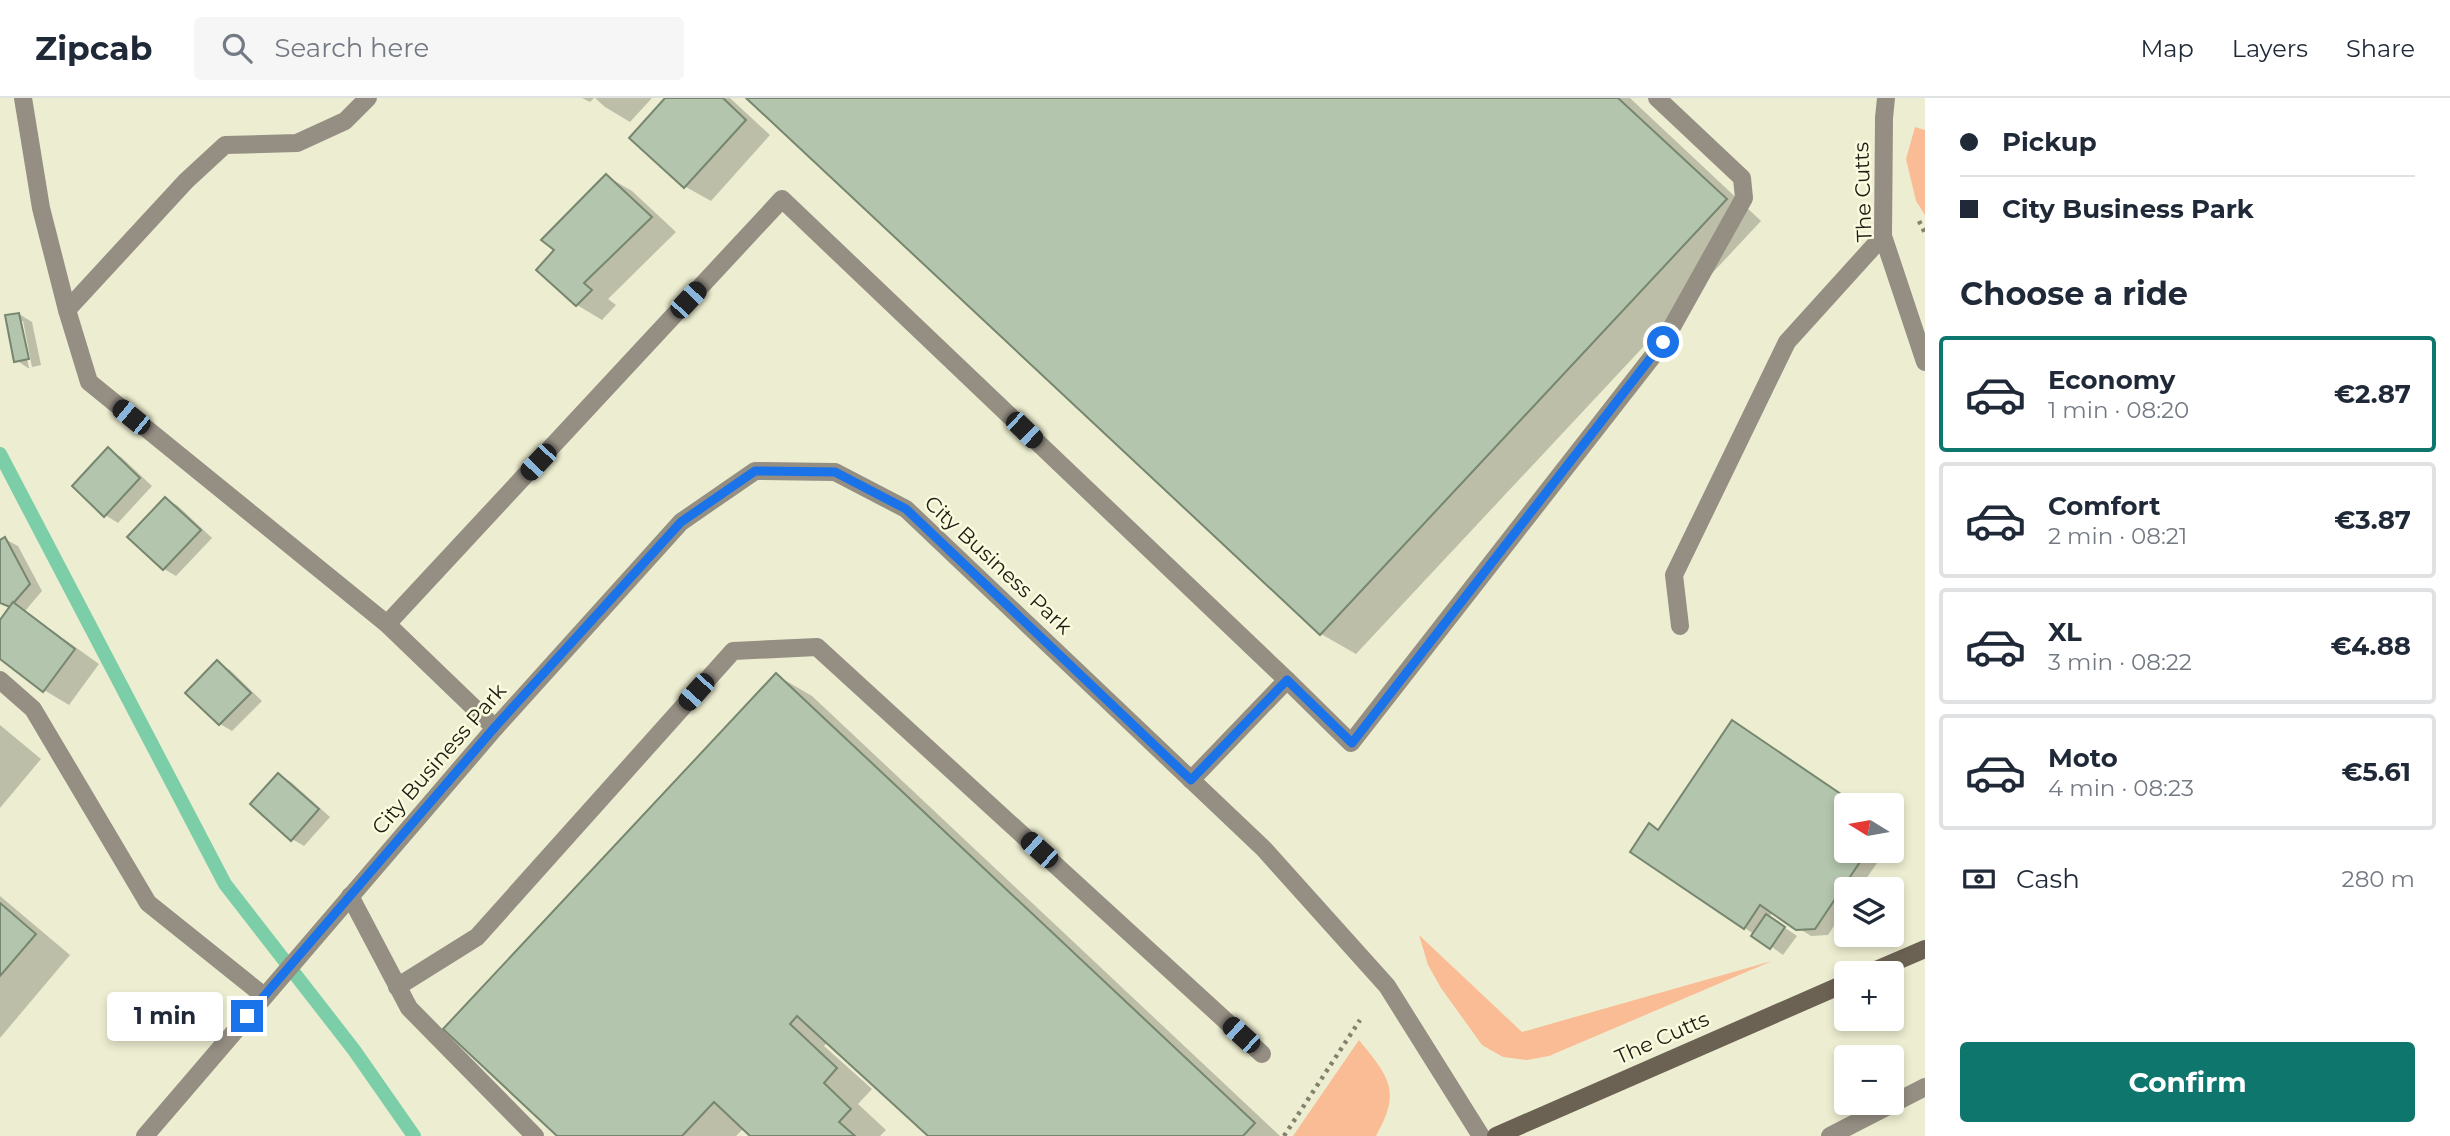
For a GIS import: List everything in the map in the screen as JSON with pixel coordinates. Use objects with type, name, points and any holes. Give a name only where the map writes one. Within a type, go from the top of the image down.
[{"type":"street","points":[[23,98],[41,208],[89,382],[387,624],[495,727]]},
{"type":"street","points":[[67,310],[187,181],[225,145],[298,143],[345,121],[368,98]]},
{"type":"street","points":[[387,624],[782,199],[1352,743],[1663,342],[1744,198],[1742,178],[1657,98]]},
{"type":"street","name":"The Cutts","points":[[1883,99],[1883,236],[1925,362]]},
{"type":"street","points":[[1680,626],[1674,575],[1787,342],[1883,236]]},
{"type":"street","name":"City Business Park","points":[[145,1136],[495,727],[681,522],[755,471],[835,472],[906,509],[1264,849],[1387,986],[1481,1136]]},
{"type":"street","points":[[397,987],[477,937],[733,651],[817,647],[1262,1054]]},
{"type":"street","points":[[0,680],[33,709],[148,903],[264,996]]},
{"type":"street","points":[[1191,780],[1287,680]]},
{"type":"street","points":[[350,896],[409,1008],[535,1136]]},
{"type":"street","points":[[1897,961],[1925,949]]},
{"type":"street","name":"The Cutts","points":[[1496,1136],[1834,988]]},
{"type":"street","points":[[1830,1136],[1925,1087]]},
{"type":"path","points":[[1284,1136],[1360,1020]]},
{"type":"shaded area","points":[[1915,127],[1925,130],[1925,215],[1916,201],[1906,159]]},
{"type":"shaded area","points":[[1419,935],[1522,1032],[1772,961],[1549,1056],[1527,1060],[1503,1057],[1482,1045],[1441,988],[1428,965]]},
{"type":"shaded area","points":[[1359,1040],[1378,1064],[1390,1096],[1389,1107],[1376,1136],[1293,1136]]},
{"type":"building","points":[[665,98],[723,98],[746,120],[684,188],[629,138]]},
{"type":"building","points":[[746,98],[1618,98],[1727,199],[1320,635]]},
{"type":"building","points":[[606,174],[652,217],[584,283],[592,290],[576,306],[536,270],[554,250],[541,240]]},
{"type":"building","points":[[19,313],[29,359],[14,362],[5,315]]},
{"type":"building","points":[[108,447],[140,478],[104,517],[72,486]]},
{"type":"building","points":[[165,497],[201,530],[163,570],[127,537]]},
{"type":"building","points":[[5,537],[30,584],[10,607],[0,603],[0,540]]},
{"type":"building","points":[[13,602],[75,649],[43,692],[0,659],[0,620]]},
{"type":"building","points":[[217,660],[251,693],[219,725],[185,693]]},
{"type":"building","points":[[776,673],[1255,1123],[1243,1136],[928,1136],[797,1016],[790,1024],[837,1068],[824,1083],[851,1109],[839,1122],[855,1136],[750,1136],[714,1102],[682,1136],[557,1136],[443,1029]]},
{"type":"building","points":[[1732,720],[1839,793],[1834,793],[1834,863],[1859,863],[1850,877],[1834,877],[1834,901],[1815,929],[1796,930],[1760,905],[1744,929],[1630,852],[1649,823],[1658,830]]},
{"type":"building","points":[[278,773],[319,809],[291,841],[250,804]]},
{"type":"building","points":[[0,903],[36,934],[0,976]]},
{"type":"building","points":[[1766,914],[1785,927],[1770,949],[1751,936]]},
{"type":"waterway","points":[[0,454],[225,884],[354,1050],[414,1136]]},
{"type":"route","points":[[247,1016],[495,727],[681,522],[755,471],[835,472],[906,509],[1191,780],[1287,680],[1352,743],[1663,342]]}]
